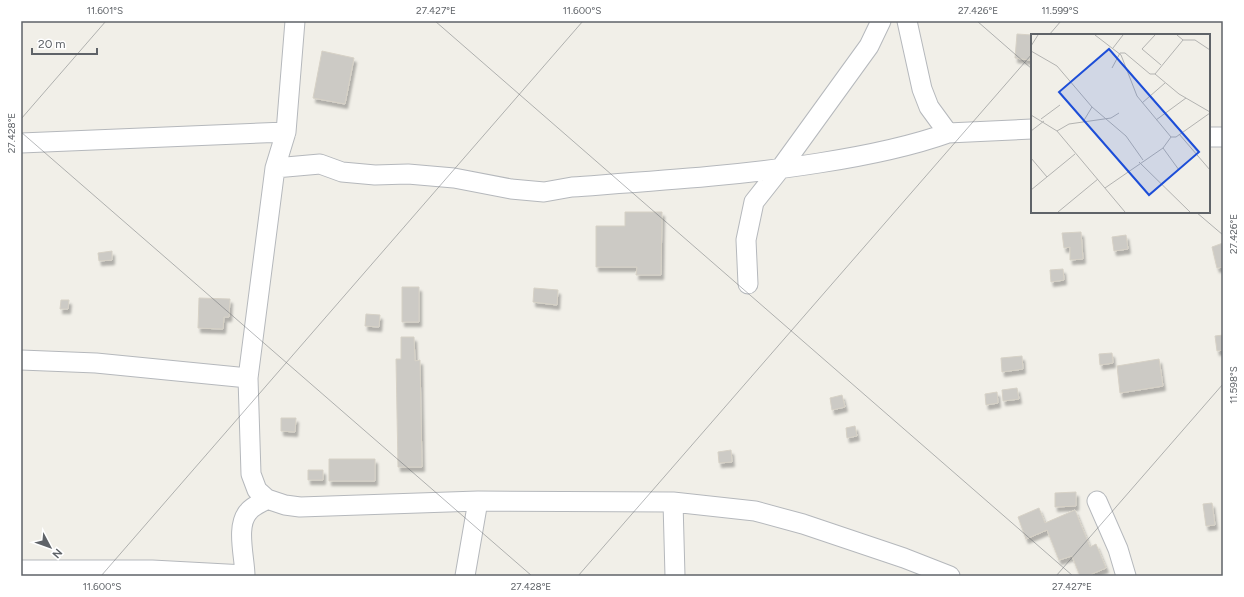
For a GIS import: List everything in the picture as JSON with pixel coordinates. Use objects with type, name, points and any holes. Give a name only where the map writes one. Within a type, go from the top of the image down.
[{"type":"street","points":[[295,21],[286,132],[275,168],[248,378],[250,474],[257,490],[267,499],[285,505],[300,507],[478,501],[673,502],[755,511],[803,524],[950,576]]},
{"type":"street","points":[[748,284],[746,240],[754,202],[780,169],[869,46],[881,21]]},
{"type":"street","points":[[907,21],[922,89],[929,108],[948,133]]},
{"type":"street","points":[[275,168],[320,164],[342,172],[375,176],[408,174],[454,178],[511,190],[544,192],[572,187],[780,169],[891,150],[921,143],[948,133],[1031,129]]},
{"type":"street","points":[[21,143],[286,132]]},
{"type":"street","points":[[1210,137],[1223,137]]},
{"type":"street","points":[[21,360],[96,363],[248,378]]},
{"type":"street","points":[[21,570],[152,570],[245,576],[241,528],[244,517],[249,510],[267,499]]},
{"type":"street","points":[[465,576],[478,501]]},
{"type":"street","points":[[1097,501],[1118,549],[1126,576]]},
{"type":"street","points":[[673,502],[675,576]]},
{"type":"building","points":[[1017,34],[1031,35],[1030,60],[1015,58]]},
{"type":"building","points":[[322,51],[354,58],[345,104],[313,98]]},
{"type":"building","points":[[625,212],[662,212],[661,275],[636,275],[637,267],[596,267],[596,226],[625,226]]},
{"type":"building","points":[[1081,232],[1083,259],[1070,260],[1070,247],[1064,248],[1062,233]]},
{"type":"building","points":[[1126,235],[1128,249],[1114,251],[1112,237]]},
{"type":"building","points":[[1223,243],[1223,267],[1217,268],[1212,247]]},
{"type":"building","points":[[112,251],[112,260],[99,261],[98,253]]},
{"type":"building","points":[[1063,269],[1064,280],[1051,282],[1050,270]]},
{"type":"building","points":[[402,287],[419,287],[419,322],[402,322]]},
{"type":"building","points":[[534,288],[558,290],[557,305],[533,302]]},
{"type":"building","points":[[199,298],[230,299],[229,317],[224,317],[223,329],[198,328]]},
{"type":"building","points":[[61,300],[69,300],[68,309],[60,309]]},
{"type":"building","points":[[366,314],[380,315],[379,327],[365,326]]},
{"type":"building","points":[[1223,335],[1223,350],[1217,351],[1215,336]]},
{"type":"building","points":[[401,337],[414,337],[415,361],[420,360],[422,467],[398,467],[396,359],[401,359]]},
{"type":"building","points":[[1112,353],[1113,363],[1100,365],[1099,354]]},
{"type":"building","points":[[1022,356],[1023,369],[1002,372],[1001,358]]},
{"type":"building","points":[[1159,359],[1163,386],[1120,393],[1117,366]]},
{"type":"building","points":[[1017,388],[1019,399],[1003,401],[1002,390]]},
{"type":"building","points":[[997,392],[998,403],[986,405],[985,394]]},
{"type":"building","points":[[842,395],[845,407],[832,410],[830,398]]},
{"type":"building","points":[[281,418],[296,418],[295,432],[281,431]]},
{"type":"building","points":[[855,426],[857,436],[847,438],[846,428]]},
{"type":"building","points":[[731,450],[732,462],[719,463],[718,452]]},
{"type":"building","points":[[329,459],[375,459],[375,481],[329,481]]},
{"type":"building","points":[[308,470],[323,470],[323,480],[308,480]]},
{"type":"building","points":[[1076,492],[1076,506],[1055,507],[1055,493]]},
{"type":"building","points":[[1212,503],[1215,525],[1206,526],[1203,504]]},
{"type":"building","points":[[1039,508],[1045,523],[1075,510],[1090,547],[1096,544],[1106,568],[1087,576],[1080,576],[1072,556],[1059,560],[1047,530],[1026,539],[1018,517]]}]
